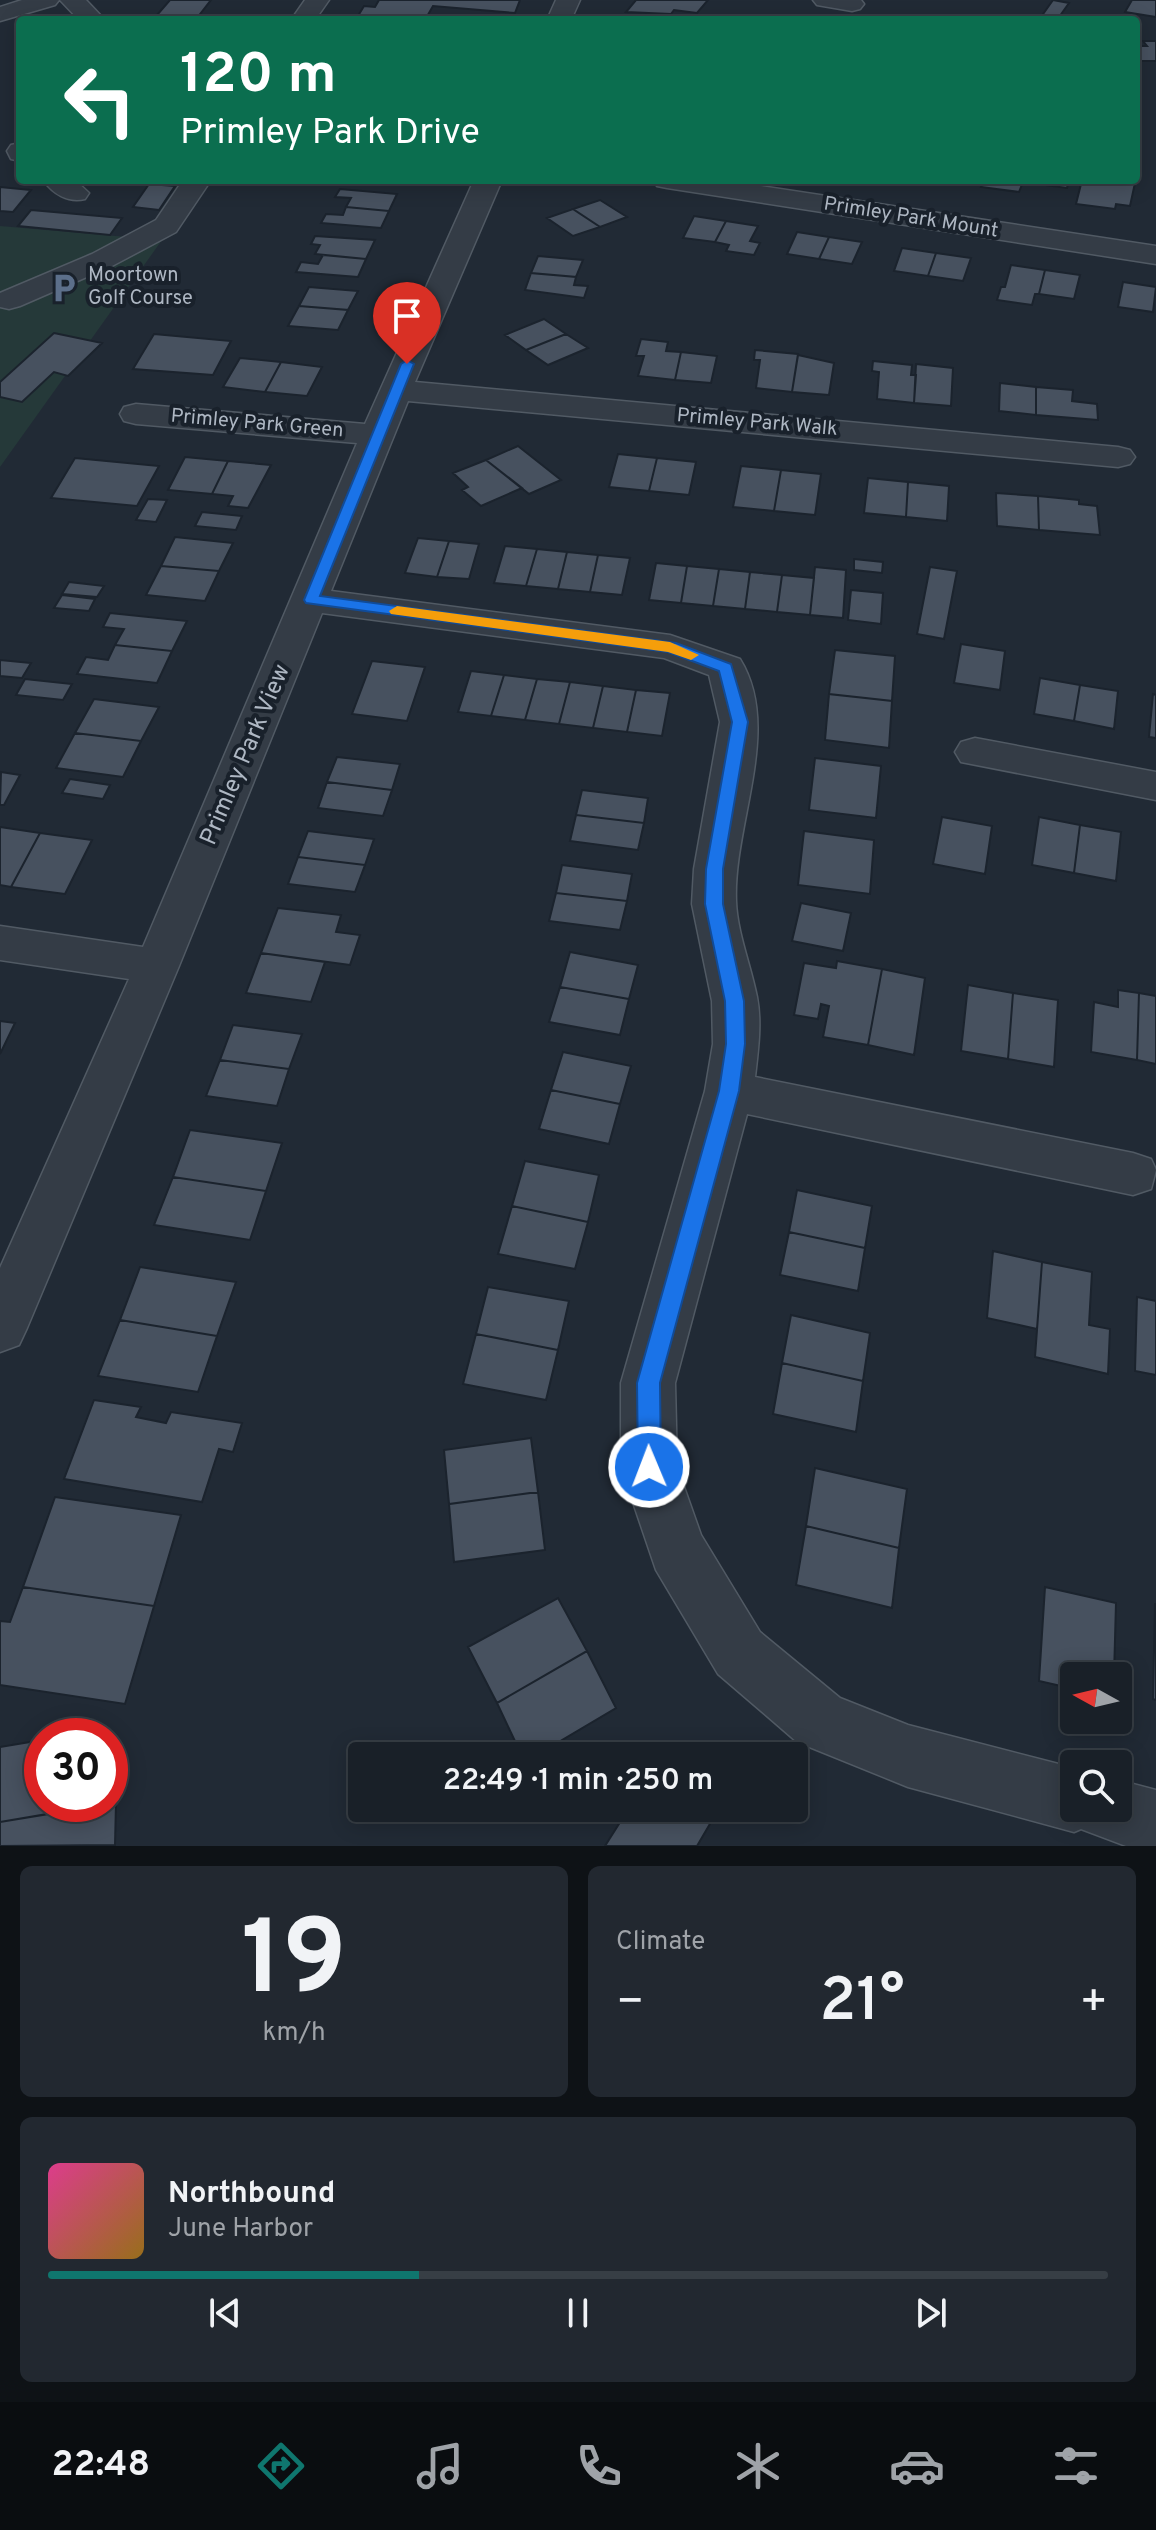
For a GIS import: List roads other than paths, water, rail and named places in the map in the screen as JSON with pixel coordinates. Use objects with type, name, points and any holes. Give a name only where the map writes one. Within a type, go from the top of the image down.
[{"type":"street","points":[[0,14],[47,0]]},
{"type":"street","points":[[72,0],[89,16]]},
{"type":"street","points":[[825,0],[852,4]]},
{"type":"street","points":[[9,300],[102,260],[166,226],[194,184]]},
{"type":"street","name":"Primley Park View","points":[[0,1328],[157,966],[396,390],[486,184]]},
{"type":"street","name":"Primley Park Mount","points":[[719,184],[824,192],[1156,255]]},
{"type":"street","name":"Primley Park Walk","points":[[396,390],[1118,457]]},
{"type":"street","name":"Primley Park Green","points":[[136,414],[378,435]]},
{"type":"street","points":[[311,600],[670,647],[726,668],[740,722],[714,881],[714,904],[735,1001],[736,1044],[729,1091],[648,1383],[649,1467],[677,1550],[739,1653],[819,1720],[908,1756],[1060,1796]]},
{"type":"street","points":[[975,752],[1156,786]]},
{"type":"street","points":[[0,943],[157,966]]},
{"type":"street","points":[[729,1091],[1133,1174]]},
{"type":"street","points":[[1132,1816],[1156,1822]]},
{"type":"place","name":"Moortown Golf Course","points":[[64,288]]}]
